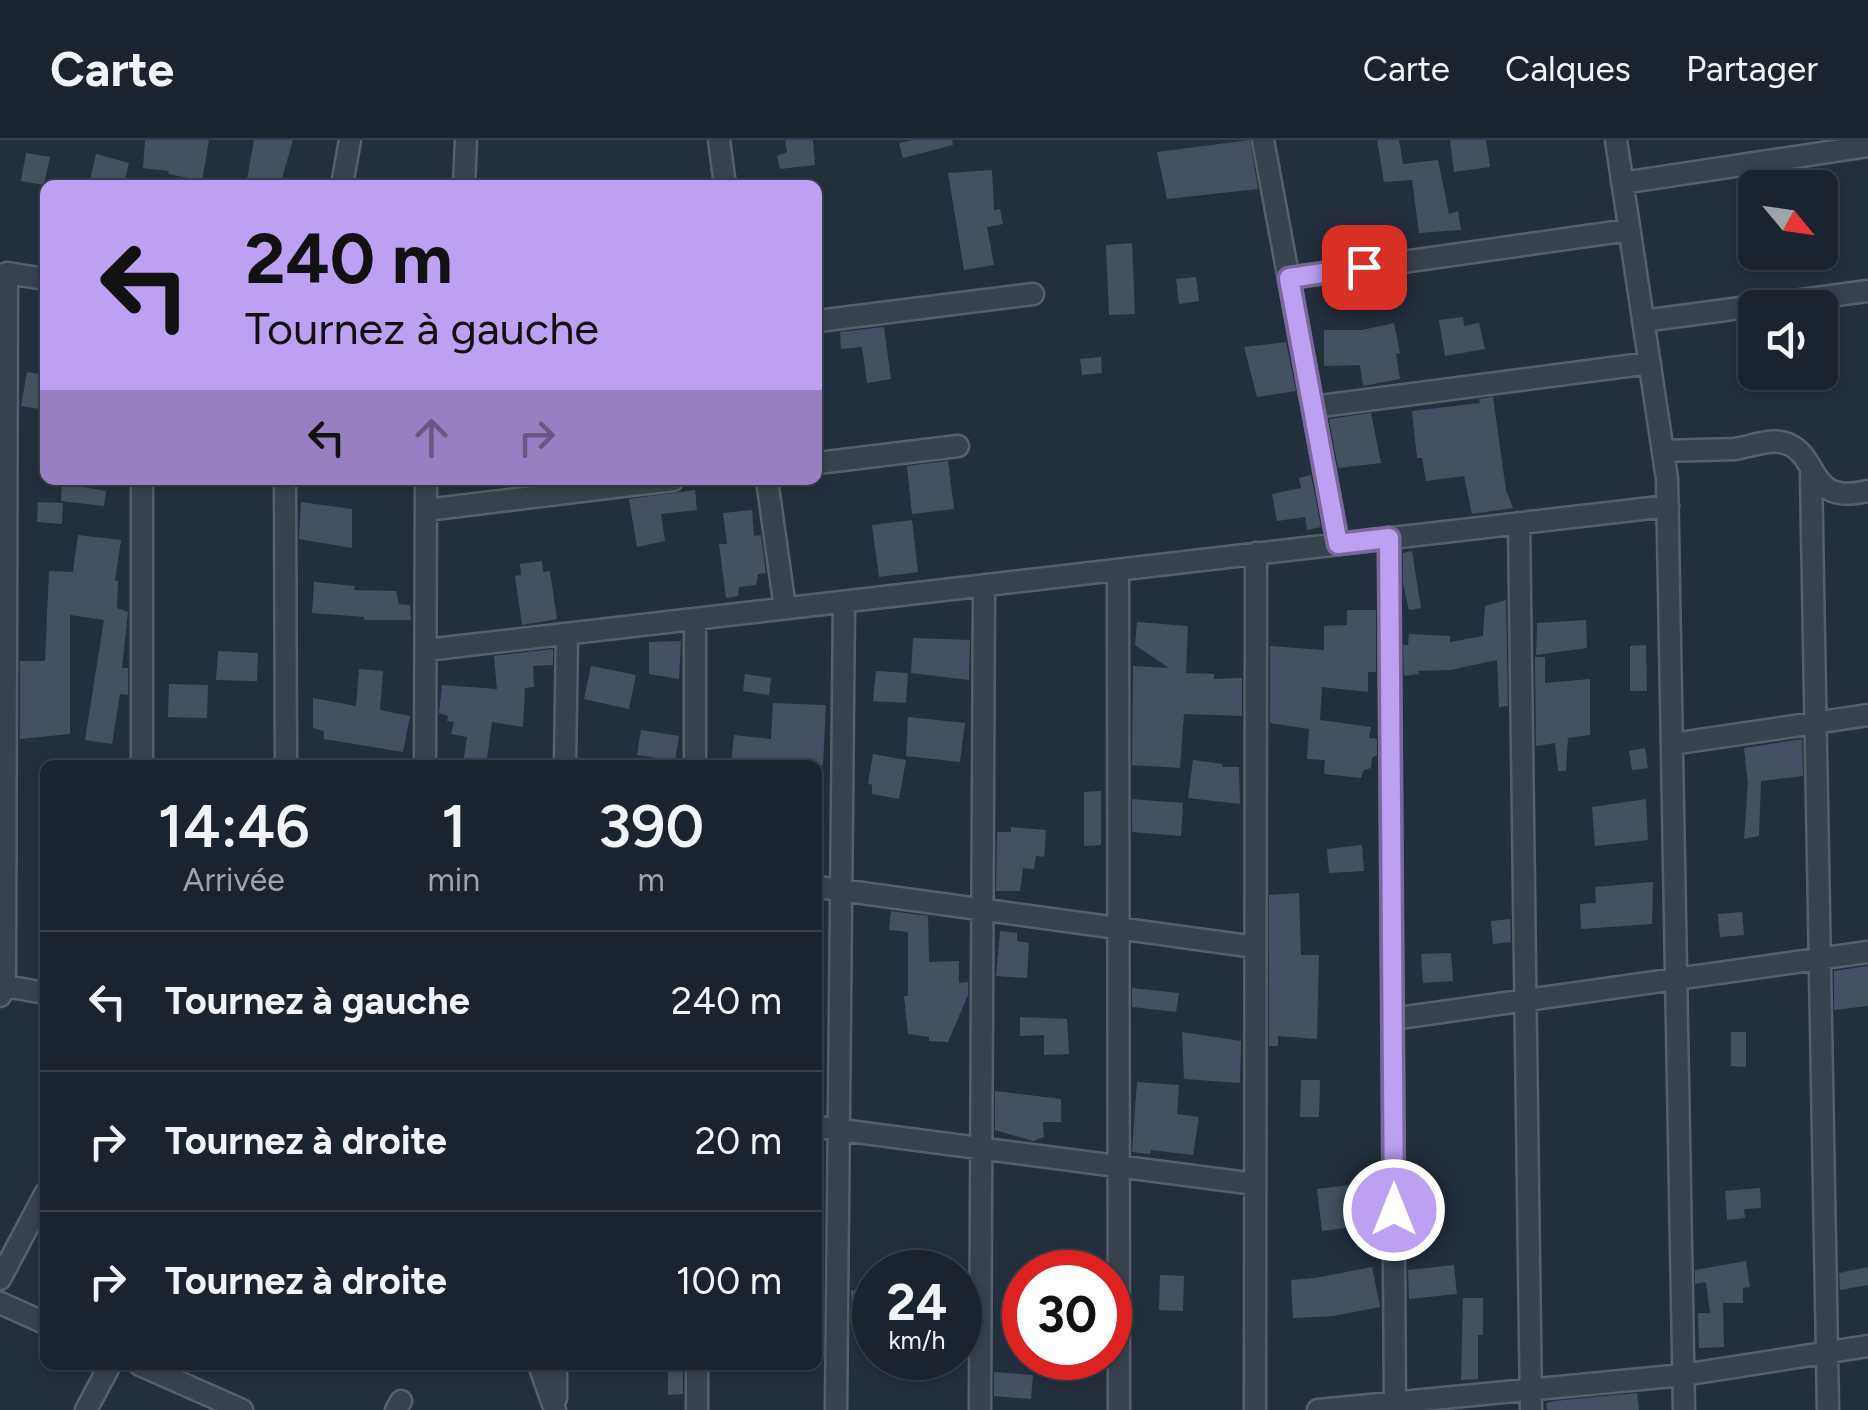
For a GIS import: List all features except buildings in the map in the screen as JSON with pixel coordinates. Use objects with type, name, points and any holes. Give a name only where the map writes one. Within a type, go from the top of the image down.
[{"type":"street","points":[[343,180],[350,140]]},
{"type":"street","points":[[464,180],[466,140]]},
{"type":"street","points":[[719,140],[724,180]]},
{"type":"street","points":[[1263,140],[1338,544]]},
{"type":"street","points":[[1616,140],[1668,506],[1684,1410]]},
{"type":"street","points":[[1622,183],[1868,146]]},
{"type":"street","points":[[1289,278],[1629,230]]},
{"type":"street","points":[[40,279],[3,274],[2,989],[40,993]]},
{"type":"street","points":[[1643,320],[1868,291]]},
{"type":"street","points":[[822,321],[1033,294]]},
{"type":"street","points":[[1312,407],[1650,363]]},
{"type":"street","points":[[1663,452],[1738,448],[1776,441],[1799,451],[1811,473],[1830,490],[1849,495],[1868,491]]},
{"type":"street","points":[[822,462],[958,446]]},
{"type":"street","points":[[1811,473],[1828,1410]]},
{"type":"street","points":[[142,485],[142,760]]},
{"type":"street","points":[[285,485],[286,760]]},
{"type":"street","points":[[426,485],[426,760]]},
{"type":"street","points":[[426,510],[632,485]]},
{"type":"street","points":[[768,485],[785,608]]},
{"type":"street","points":[[426,650],[1668,506]]},
{"type":"street","points":[[1518,523],[1531,1400]]},
{"type":"street","points":[[1389,538],[1394,1406]]},
{"type":"street","points":[[1255,1410],[1256,554]]},
{"type":"street","points":[[1118,570],[1119,1410]]},
{"type":"street","points":[[980,1410],[984,585]]},
{"type":"street","points":[[836,1410],[844,602]]},
{"type":"street","points":[[694,619],[695,760]]},
{"type":"street","points":[[565,760],[567,634]]},
{"type":"street","points":[[1672,744],[1868,715]]},
{"type":"street","points":[[822,888],[1255,947]]},
{"type":"street","points":[[1392,1018],[1868,952]]},
{"type":"street","points":[[822,1128],[1255,1184]]},
{"type":"street","points":[[0,1279],[40,1203]]},
{"type":"street","points":[[0,1303],[40,1321]]},
{"type":"street","points":[[1318,1410],[1531,1400],[1868,1346]]},
{"type":"street","points":[[86,1410],[107,1370]]},
{"type":"street","points":[[151,1370],[242,1410]]},
{"type":"street","points":[[541,1370],[555,1410]]},
{"type":"street","points":[[555,1410],[556,1370]]},
{"type":"street","points":[[696,1370],[697,1410]]},
{"type":"route","points":[[1364,267],[1289,278],[1338,544],[1389,538],[1394,1210]]}]
